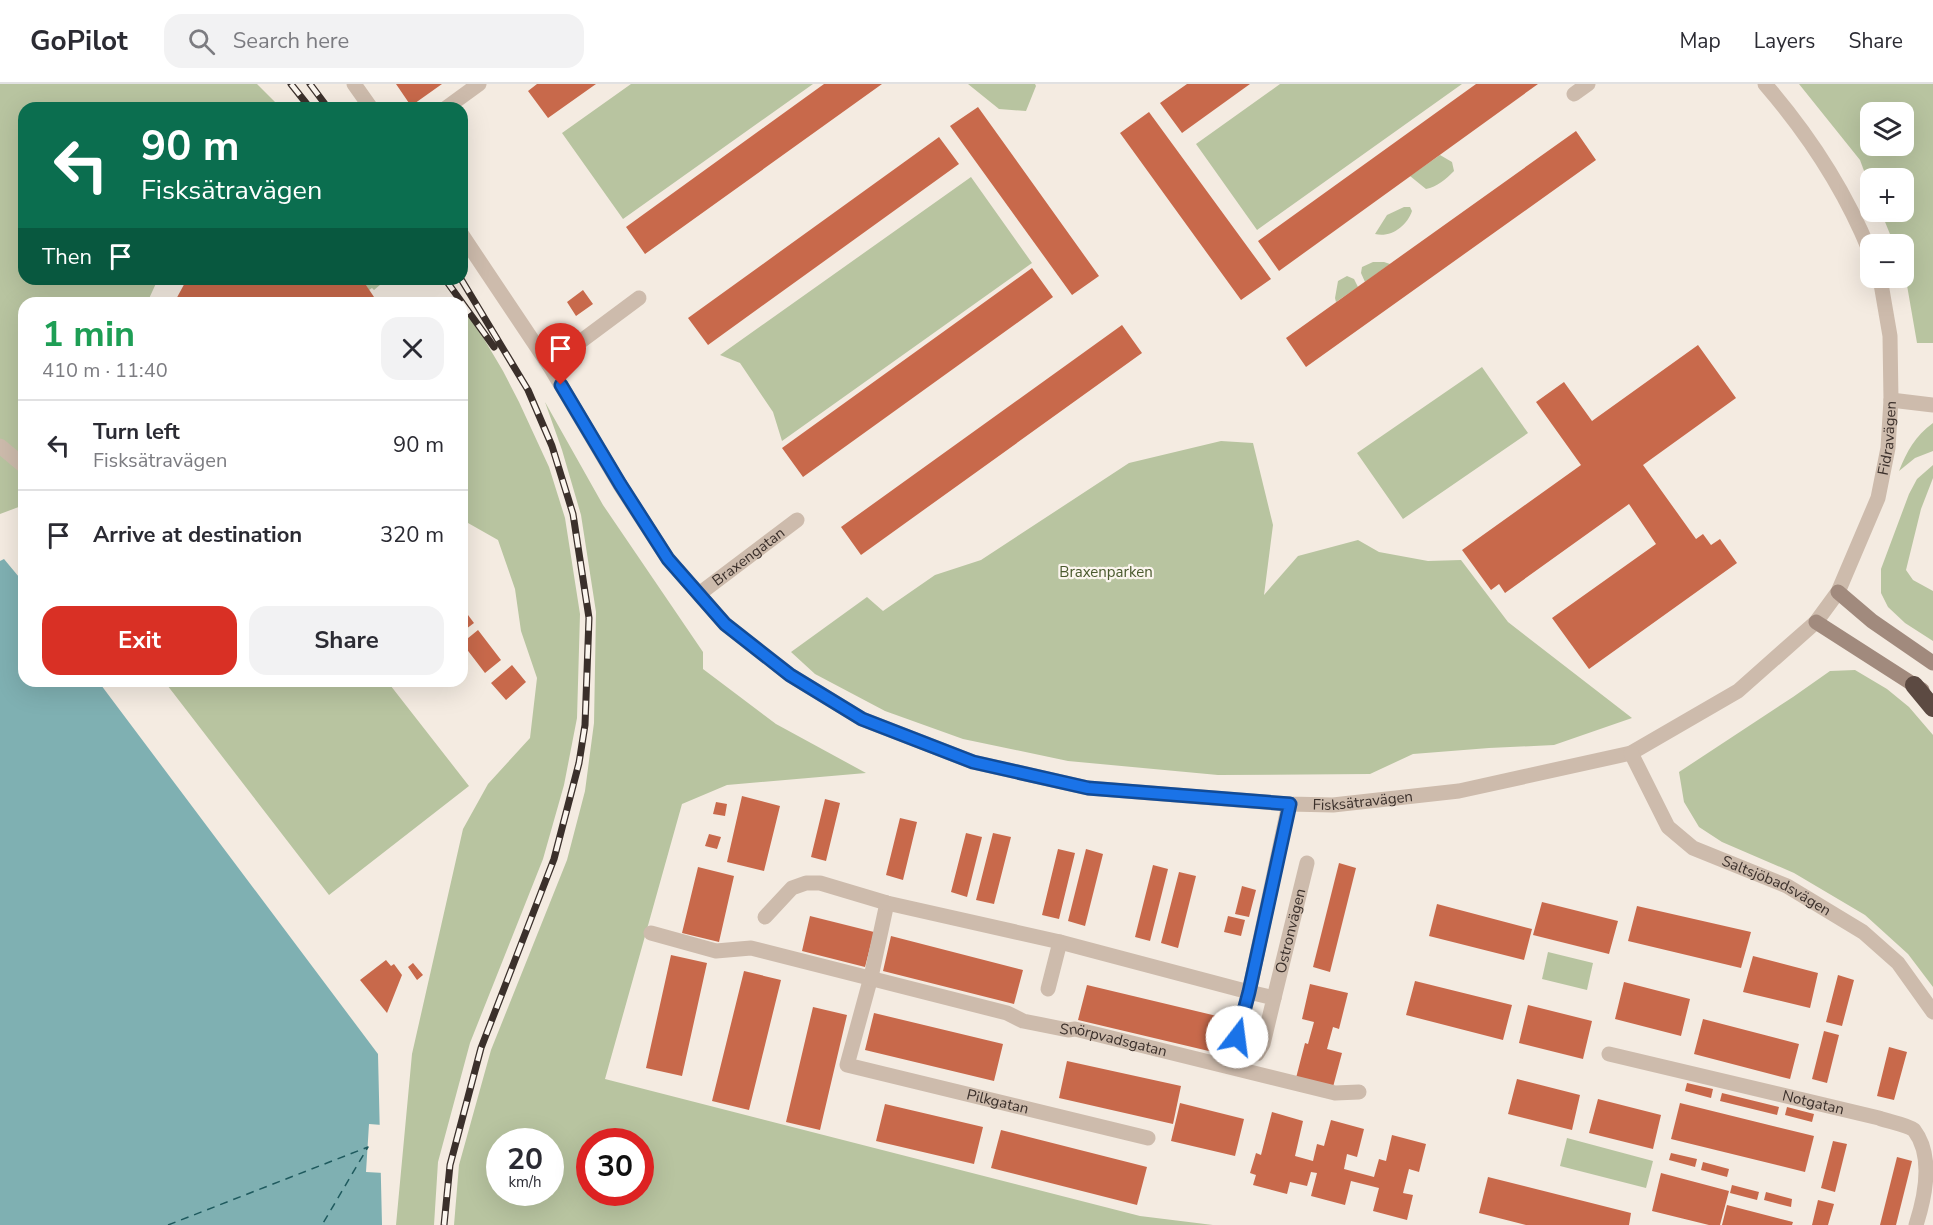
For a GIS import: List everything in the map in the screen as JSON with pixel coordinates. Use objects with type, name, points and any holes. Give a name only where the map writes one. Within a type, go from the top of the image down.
[{"type":"highway","points":[[1914,685],[1933,708]]},
{"type":"main road","points":[[1838,592],[1872,621],[1933,663]]},
{"type":"main road","points":[[1816,622],[1933,698]]},
{"type":"street","points":[[354,84],[367,102]]},
{"type":"street","points":[[454,102],[479,84]]},
{"type":"street","points":[[1574,94],[1588,84]]},
{"type":"street","points":[[1765,84],[1788,110],[1824,160],[1856,216],[1863,234]]},
{"type":"street","name":"Fisksätravägen","points":[[468,244],[549,365],[668,559],[725,624],[790,675],[862,719],[973,762],[1088,788],[1290,804],[1333,804],[1459,791],[1631,753],[1738,691],[1816,622],[1838,592]]},
{"type":"street","name":"Fidravägen","points":[[1838,592],[1878,498],[1888,448],[1891,400],[1890,336],[1882,288]]},
{"type":"street","points":[[549,365],[639,298]]},
{"type":"street","points":[[1891,400],[1933,405]]},
{"type":"street","points":[[0,446],[18,461]]},
{"type":"street","name":"Braxengatan","points":[[699,594],[797,520]]},
{"type":"street","name":"Saltsjöbadsvägen","points":[[1631,753],[1668,827],[1693,848],[1786,886],[1863,932],[1898,963],[1933,1012]]},
{"type":"street","name":"Ostronvägen","points":[[1290,804],[1237,1037],[1237,1043],[1245,1051],[1257,1054],[1263,1044],[1307,863]]},
{"type":"street","points":[[765,917],[792,888],[806,883],[820,883],[887,903],[1060,942],[1274,998]]},
{"type":"street","points":[[871,977],[887,903]]},
{"type":"street","name":"Snörpvadsgatan","points":[[651,933],[716,951],[751,948],[1007,1013],[1023,1021],[1068,1030],[1074,1029],[1335,1094],[1359,1092]]},
{"type":"street","points":[[1048,989],[1060,942]]},
{"type":"street","name":"Pilkgatan","points":[[871,977],[847,1065],[1148,1138]]},
{"type":"street","name":"Notgatan","points":[[1609,1053],[1856,1113],[1914,1130],[1932,1151],[1933,1173],[1916,1225]]},
{"type":"green space","points":[[0,84],[257,84],[275,102],[18,102],[18,285],[155,285],[150,297],[18,297],[18,507],[0,514]]},
{"type":"green space","points":[[631,84],[813,84],[623,219],[562,133]]},
{"type":"green space","points":[[968,84],[1035,84],[1036,86],[1026,111],[999,109]]},
{"type":"green space","points":[[1280,84],[1462,84],[1257,230],[1196,144]]},
{"type":"green space","points":[[1799,84],[1933,84],[1933,343],[1917,343],[1907,288],[1914,288],[1914,234],[1890,234],[1885,222],[1914,222],[1914,168],[1863,168],[1860,160]]},
{"type":"green space","points":[[1440,155],[1452,162],[1454,171],[1438,185],[1426,189],[1410,176]]},
{"type":"green space","points":[[971,177],[1032,263],[782,441],[773,412],[740,363],[720,355]]},
{"type":"green space","points":[[1404,207],[1410,207],[1412,211],[1398,230],[1387,234],[1375,234],[1387,215]]},
{"type":"green space","points":[[1373,262],[1390,264],[1365,282],[1361,273],[1362,267]]},
{"type":"green space","points":[[1347,276],[1354,279],[1358,287],[1336,302],[1338,281]]},
{"type":"green space","points":[[366,285],[380,285],[374,290],[372,288],[369,290]]},
{"type":"green space","points":[[468,312],[519,402],[549,467],[565,518],[580,614],[577,718],[564,785],[543,859],[470,1043],[438,1162],[434,1225],[396,1225],[412,1054],[463,829],[488,784],[530,738],[537,678],[521,631],[515,589],[498,540],[468,523]]},
{"type":"green space","points":[[1482,367],[1528,433],[1403,519],[1357,453]]},
{"type":"green space","points":[[545,402],[603,505],[703,652],[703,669],[776,724],[866,773],[727,785],[682,804],[605,1079],[1140,1216],[1213,1225],[454,1225],[459,1165],[491,1050],[567,860],[585,791],[594,723],[596,612],[581,515]]},
{"type":"green space","points":[[1933,423],[1933,451],[1915,458],[1899,471],[1912,444]]},
{"type":"green space","name":"Braxenparken","points":[[1221,441],[1253,443],[1273,525],[1264,595],[1298,556],[1358,540],[1379,552],[1428,561],[1461,560],[1508,622],[1632,718],[1554,745],[1413,754],[1370,774],[1218,775],[1068,761],[963,739],[885,711],[815,674],[791,652],[867,597],[883,611],[935,575],[981,560],[1129,463]]},
{"type":"green space","points":[[1933,465],[1933,478],[1921,509],[1906,570],[1913,580],[1933,591],[1933,641],[1905,623],[1888,607],[1881,593],[1881,569],[1909,494],[1917,479]]},
{"type":"green space","points":[[1855,670],[1887,689],[1909,707],[1933,735],[1933,987],[1908,954],[1865,915],[1794,873],[1722,842],[1699,827],[1684,802],[1679,772],[1830,671]]},
{"type":"green space","points":[[169,687],[392,687],[469,786],[329,895]]},
{"type":"green space","points":[[1548,952],[1593,963],[1587,990],[1542,979]]},
{"type":"green space","points":[[1567,1138],[1653,1161],[1646,1188],[1560,1166]]},
{"type":"water","points":[[4,559],[18,576],[18,687],[103,687],[378,1054],[382,1225],[0,1225],[0,561]]},
{"type":"pier","points":[[369,1124],[382,1125],[384,1173],[366,1172]]},
{"type":"building","points":[[396,84],[442,84],[417,102],[408,102]]},
{"type":"building","points":[[537,84],[596,84],[548,118],[528,91]]},
{"type":"building","points":[[824,84],[882,84],[645,254],[626,227]]},
{"type":"building","points":[[1187,84],[1250,84],[1182,133],[1160,103]]},
{"type":"building","points":[[1476,84],[1538,84],[1279,271],[1258,241]]},
{"type":"building","points":[[978,107],[1099,276],[1072,295],[950,126]]},
{"type":"building","points":[[1149,112],[1271,279],[1241,300],[1120,133]]},
{"type":"building","points":[[1576,131],[1596,160],[1306,367],[1286,338]]},
{"type":"building","points":[[939,137],[959,164],[708,345],[688,318]]},
{"type":"building","points":[[1032,268],[1053,297],[803,477],[782,448]]},
{"type":"building","points":[[184,285],[366,285],[374,297],[177,297]]},
{"type":"building","points":[[583,290],[593,304],[576,316],[567,302]]},
{"type":"building","points":[[1122,325],[1142,353],[861,555],[841,527]]},
{"type":"building","points":[[1698,345],[1736,398],[1643,465],[1696,539],[1703,534],[1711,545],[1720,539],[1737,563],[1589,669],[1552,618],[1656,544],[1629,504],[1505,593],[1499,584],[1491,590],[1462,550],[1581,465],[1536,402],[1564,382],[1592,421]]},
{"type":"building","points":[[468,615],[474,623],[468,628]]},
{"type":"building","points":[[478,630],[501,660],[485,673],[468,651],[468,638]]},
{"type":"building","points":[[512,665],[526,682],[506,700],[491,683]]},
{"type":"building","points":[[742,796],[780,806],[764,871],[727,862]]},
{"type":"building","points":[[825,799],[840,803],[826,861],[811,857]]},
{"type":"building","points":[[716,802],[727,804],[725,816],[713,814]]},
{"type":"building","points":[[900,818],[917,822],[903,880],[886,875]]},
{"type":"building","points":[[966,833],[982,837],[967,897],[951,892]]},
{"type":"building","points":[[993,833],[1011,837],[994,904],[976,900]]},
{"type":"building","points":[[709,834],[721,837],[717,849],[705,846]]},
{"type":"building","points":[[1058,849],[1075,853],[1059,919],[1042,915]]},
{"type":"building","points":[[1086,849],[1103,854],[1085,926],[1068,921]]},
{"type":"building","points":[[1339,863],[1356,868],[1330,972],[1313,967]]},
{"type":"building","points":[[1153,865],[1168,869],[1150,941],[1135,937]]},
{"type":"building","points":[[698,867],[734,876],[719,942],[682,933]]},
{"type":"building","points":[[1179,872],[1196,876],[1178,948],[1161,943]]},
{"type":"building","points":[[1242,886],[1256,890],[1249,917],[1235,914]]},
{"type":"building","points":[[1542,902],[1618,921],[1609,954],[1533,935]]},
{"type":"building","points":[[1437,904],[1532,929],[1524,960],[1429,936]]},
{"type":"building","points":[[1637,906],[1751,932],[1741,968],[1628,941]]},
{"type":"building","points":[[810,916],[874,932],[865,967],[802,951]]},
{"type":"building","points":[[1228,916],[1245,920],[1241,936],[1224,932]]},
{"type":"building","points":[[891,936],[1023,970],[1014,1004],[883,971]]},
{"type":"building","points":[[671,955],[707,963],[682,1076],[646,1068]]},
{"type":"building","points":[[1753,956],[1818,973],[1810,1008],[1743,992]]},
{"type":"building","points":[[386,960],[391,966],[394,964],[402,975],[387,1013],[360,980]]},
{"type":"building","points":[[413,963],[423,975],[417,980],[408,967]]},
{"type":"building","points":[[744,971],[781,980],[749,1110],[712,1101]]},
{"type":"building","points":[[1838,975],[1854,980],[1842,1026],[1826,1022]]},
{"type":"building","points":[[1415,981],[1512,1005],[1503,1040],[1406,1015]]},
{"type":"building","points":[[1624,982],[1690,999],[1681,1036],[1615,1019]]},
{"type":"building","points":[[1310,984],[1348,993],[1339,1029],[1333,1027],[1327,1049],[1342,1053],[1333,1087],[1296,1078],[1305,1043],[1308,1044],[1314,1022],[1302,1019]]},
{"type":"building","points":[[1087,985],[1221,1017],[1213,1052],[1078,1020]]},
{"type":"building","points":[[1528,1005],[1592,1021],[1583,1059],[1519,1043]]},
{"type":"building","points":[[813,1007],[847,1015],[820,1130],[786,1122]]},
{"type":"building","points":[[874,1013],[1003,1044],[994,1081],[865,1050]]},
{"type":"building","points":[[1703,1019],[1799,1044],[1790,1079],[1694,1054]]},
{"type":"building","points":[[1824,1031],[1839,1035],[1827,1083],[1812,1079]]},
{"type":"building","points":[[1889,1047],[1907,1052],[1894,1100],[1877,1096]]},
{"type":"building","points":[[1067,1061],[1181,1086],[1173,1124],[1059,1098]]},
{"type":"building","points":[[1517,1079],[1580,1095],[1572,1130],[1508,1114]]},
{"type":"building","points":[[1687,1083],[1713,1089],[1711,1098],[1685,1091]]},
{"type":"building","points":[[1722,1093],[1779,1107],[1777,1115],[1720,1101]]},
{"type":"building","points":[[1598,1099],[1661,1115],[1653,1149],[1589,1133]]},
{"type":"building","points":[[1180,1103],[1244,1119],[1235,1156],[1171,1141]]},
{"type":"building","points":[[1680,1103],[1814,1136],[1805,1172],[1671,1139]]},
{"type":"building","points":[[885,1104],[983,1127],[974,1164],[876,1141]]},
{"type":"building","points":[[1787,1107],[1814,1114],[1812,1122],[1785,1115]]},
{"type":"building","points":[[1272,1112],[1303,1121],[1295,1156],[1313,1161],[1317,1144],[1324,1146],[1331,1120],[1364,1129],[1357,1157],[1347,1154],[1344,1169],[1374,1177],[1379,1159],[1386,1161],[1392,1135],[1426,1144],[1419,1172],[1409,1169],[1403,1193],[1413,1195],[1407,1220],[1373,1211],[1379,1188],[1351,1181],[1345,1205],[1311,1196],[1317,1173],[1311,1172],[1307,1186],[1290,1182],[1287,1194],[1253,1185],[1256,1175],[1250,1173],[1256,1153],[1261,1155]]},
{"type":"building","points":[[1001,1130],[1147,1167],[1137,1205],[991,1168]]},
{"type":"building","points":[[1833,1141],[1847,1144],[1835,1192],[1821,1188]]},
{"type":"building","points":[[1671,1153],[1697,1159],[1695,1167],[1669,1160]]},
{"type":"building","points":[[1897,1157],[1912,1161],[1896,1225],[1880,1225]]},
{"type":"building","points":[[1703,1162],[1729,1169],[1727,1177],[1701,1170]]},
{"type":"building","points":[[1661,1173],[1729,1191],[1720,1225],[1709,1225],[1652,1211]]},
{"type":"building","points":[[1488,1177],[1631,1213],[1629,1225],[1526,1225],[1479,1213]]},
{"type":"building","points":[[1732,1185],[1759,1192],[1757,1200],[1730,1193]]},
{"type":"building","points":[[1766,1192],[1792,1199],[1791,1207],[1764,1200]]},
{"type":"building","points":[[1818,1200],[1834,1204],[1828,1225],[1812,1225]]},
{"type":"building","points":[[1727,1205],[1793,1222],[1792,1225],[1722,1225]]},
{"type":"ferry route","points":[[168,1225],[368,1147],[322,1225]]},
{"type":"railway","points":[[291,84],[305,102]]},
{"type":"railway","points":[[310,84],[324,102]]},
{"type":"railway","points":[[449,285],[458,297]]},
{"type":"railway","points":[[444,1225],[450,1165],[481,1048],[554,859],[579,763],[585,725],[589,618],[573,514],[552,446],[528,390],[465,285]]},
{"type":"railway","points":[[468,311],[494,347]]},
{"type":"route","points":[[561,385],[668,559],[725,624],[790,675],[862,719],[973,762],[1088,788],[1290,804],[1237,1037]]}]
